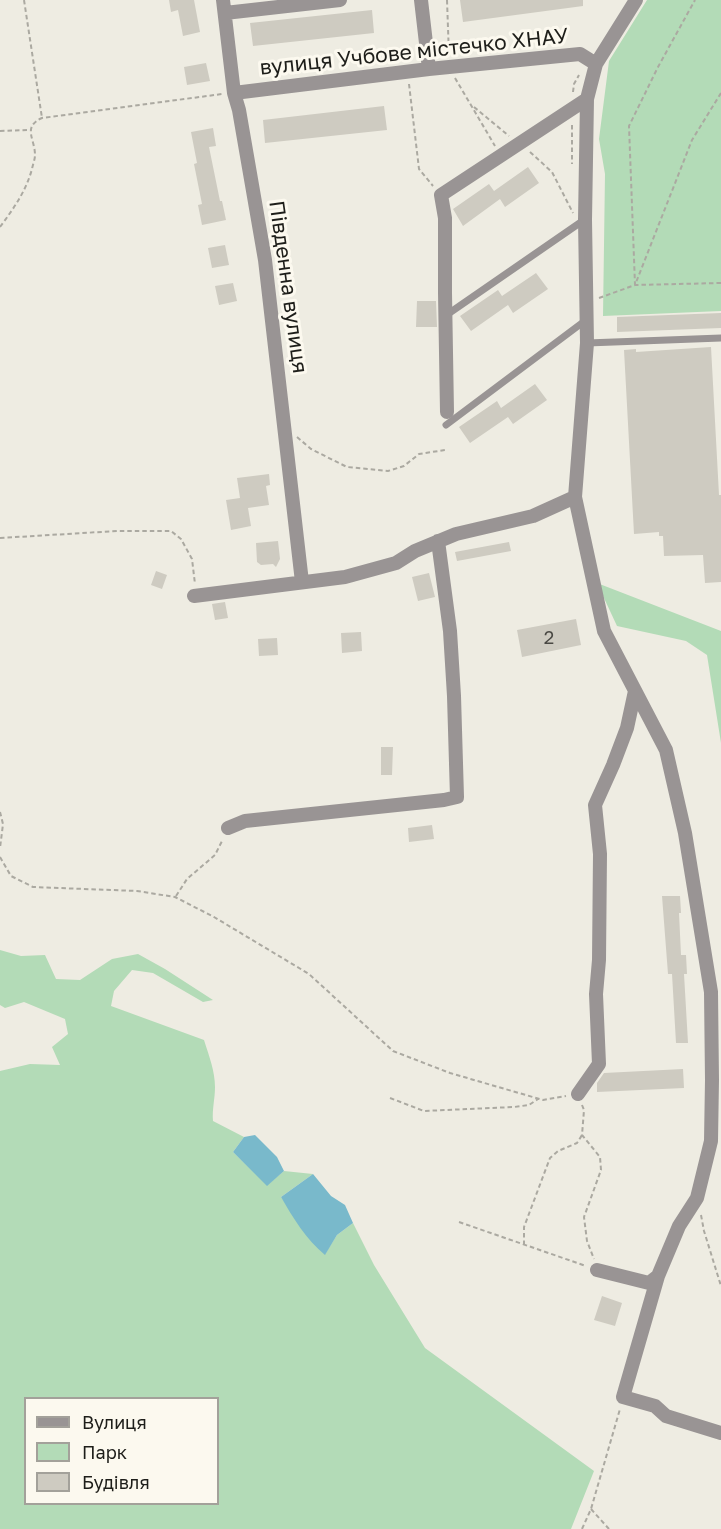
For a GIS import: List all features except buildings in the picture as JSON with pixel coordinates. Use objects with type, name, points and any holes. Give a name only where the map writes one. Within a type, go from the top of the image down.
[{"type":"street","points":[[224,7],[340,0]]},
{"type":"street","points":[[422,0],[429,69]]},
{"type":"street","points":[[636,0],[596,64],[588,99],[579,216],[587,302],[587,343],[575,497],[604,631],[666,750],[685,833],[711,992],[712,1080],[711,1141],[697,1197],[679,1226],[658,1276],[623,1397],[655,1406],[666,1416],[721,1432]]},
{"type":"street","name":"Південна вулиця","points":[[224,7],[234,93],[238,104],[265,260],[302,582]]},
{"type":"street","name":"вулиця Учбове містечко ХНАУ","points":[[234,93],[429,69],[580,54],[596,64]]},
{"type":"street","points":[[447,418],[445,218],[441,195],[588,99]]},
{"type":"street","points":[[194,596],[345,578],[396,563],[415,551],[456,534],[533,516],[575,497]]},
{"type":"street","points":[[228,828],[245,821],[457,797],[450,631],[438,541]]},
{"type":"street","points":[[578,1094],[599,1064],[596,994],[599,960],[600,854],[595,805],[614,765],[627,728],[635,691]]},
{"type":"street","points":[[597,1270],[649,1283],[658,1276]]},
{"type":"lane","points":[[445,316],[579,216]]},
{"type":"lane","points":[[447,418],[587,319]]},
{"type":"lane","points":[[587,343],[721,338]]},
{"type":"path","points":[[24,0],[42,118]]},
{"type":"path","points":[[447,0],[449,67],[501,156]]},
{"type":"path","points":[[635,285],[629,126],[695,0]]},
{"type":"path","points":[[407,72],[418,169],[441,195]]},
{"type":"path","points":[[0,227],[28,185],[35,156],[30,130],[42,118],[234,93]]},
{"type":"path","points":[[635,285],[692,140],[721,93]]},
{"type":"path","points":[[472,106],[552,172],[579,216]]},
{"type":"path","points":[[0,131],[30,130]]},
{"type":"path","points":[[587,302],[635,285],[721,283]]},
{"type":"path","points":[[286,434],[299,438],[311,449],[347,467],[388,471],[404,466],[420,454],[445,450]]},
{"type":"path","points":[[0,538],[117,531],[171,531],[181,538],[192,560],[195,581],[194,596]]},
{"type":"path","points":[[0,812],[3,824],[0,848]]},
{"type":"path","points":[[175,897],[187,879],[216,855],[228,828]]},
{"type":"path","points":[[0,857],[11,876],[33,886],[137,891],[175,897],[214,916],[309,974],[393,1051],[450,1073],[538,1099],[578,1094],[584,1110],[582,1135],[577,1143],[558,1151],[550,1158],[524,1227],[524,1245]]},
{"type":"path","points":[[390,1098],[424,1111],[514,1107],[529,1105],[538,1099]]},
{"type":"path","points":[[582,1135],[600,1157],[601,1170],[584,1216],[587,1241],[597,1270]]},
{"type":"path","points":[[697,1197],[704,1231],[721,1286]]},
{"type":"path","points":[[459,1222],[597,1270]]},
{"type":"path","points":[[582,1529],[591,1509],[623,1397]]},
{"type":"path","points":[[591,1509],[609,1529]]},
{"type":"green space","points":[[647,0],[721,0],[721,311],[603,316],[605,174],[599,139],[609,61]]},
{"type":"green space","points":[[597,583],[721,631],[721,743],[707,655],[686,641],[617,626]]},
{"type":"green space","points":[[0,950],[21,956],[45,955],[56,979],[80,980],[112,959],[138,954],[213,1000],[203,1002],[153,973],[132,970],[114,991],[111,1006],[204,1040],[215,1081],[213,1121],[244,1137],[233,1152],[267,1185],[284,1171],[313,1174],[281,1197],[325,1254],[337,1235],[353,1223],[374,1265],[425,1348],[594,1471],[571,1529],[0,1529],[0,1071],[30,1064],[60,1065],[52,1047],[68,1034],[65,1019],[24,1002],[5,1008],[0,1005]]},
{"type":"water","points":[[255,1135],[277,1157],[284,1171],[267,1186],[233,1152],[244,1137]]},
{"type":"water","points":[[313,1174],[331,1196],[345,1205],[353,1223],[337,1235],[325,1255],[306,1235],[281,1197]]}]
